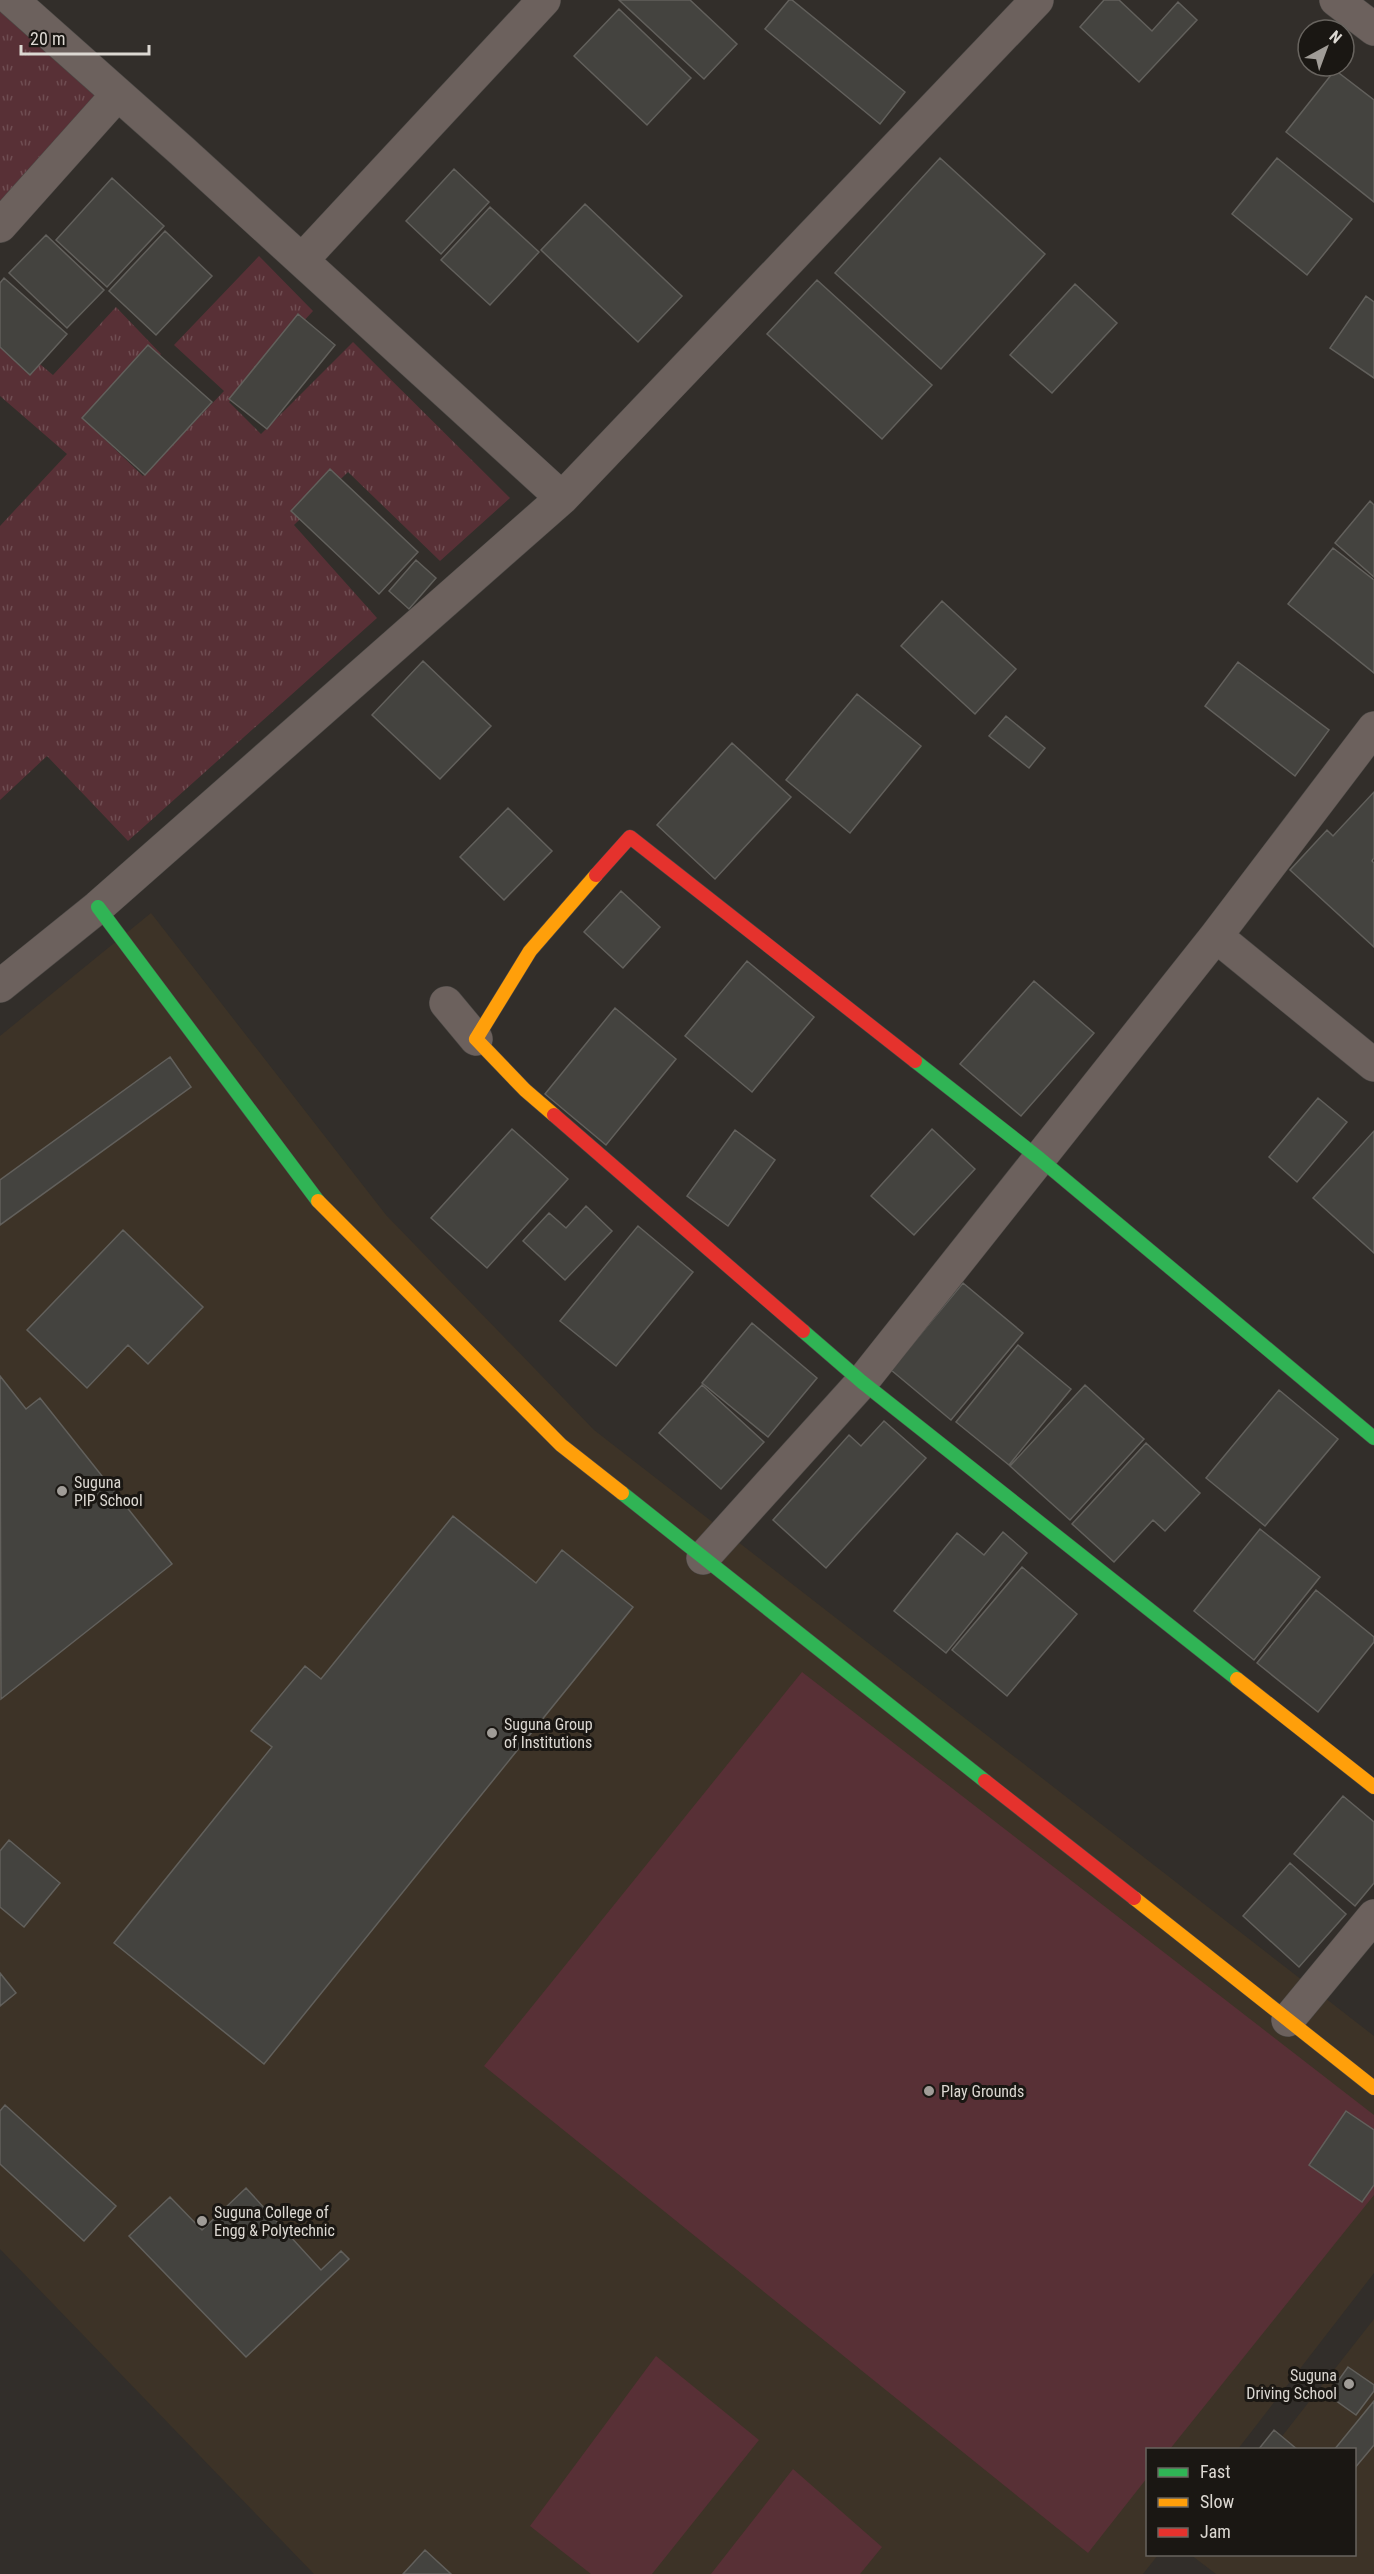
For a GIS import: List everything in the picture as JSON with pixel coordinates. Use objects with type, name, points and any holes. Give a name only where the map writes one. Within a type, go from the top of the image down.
[{"type":"street","points":[[12,0],[562,498]]},
{"type":"street","points":[[302,261],[544,0]]},
{"type":"street","points":[[0,986],[98,907],[562,498],[1037,0]]},
{"type":"street","points":[[1336,0],[1374,29]]},
{"type":"street","points":[[0,226],[117,94],[120,96]]},
{"type":"street","points":[[703,1557],[862,1382],[1216,936],[1374,728]]},
{"type":"street","points":[[476,1039],[530,951],[630,837],[1040,1160],[1374,1438]]},
{"type":"street","points":[[98,907],[325,1211],[561,1445],[1374,2088]]},
{"type":"street","points":[[1216,936],[1374,1065]]},
{"type":"street","points":[[446,1003],[476,1039],[525,1090],[862,1382],[1374,1788]]},
{"type":"street","points":[[1288,2020],[1374,1916]]},
{"type":"shaded area","name":"Suguna Group of Institutions","points":[[151,913],[386,1215],[594,1430],[1374,2036],[1374,2273],[1239,2448],[1146,2448],[1146,2556],[1157,2556],[1143,2574],[314,2574],[0,2249],[0,1036]]},
{"type":"shaded area","name":"Suguna Driving School","points":[[1374,2319],[1374,2574],[1216,2574],[1192,2556],[1356,2556],[1356,2448],[1273,2448]]},
{"type":"green space","points":[[0,4],[103,94],[0,208]]},
{"type":"green space","points":[[259,256],[313,311],[229,402],[261,434],[353,342],[510,498],[440,561],[348,472],[294,525],[377,618],[128,841],[47,756],[0,800],[0,526],[67,454],[0,396],[0,331],[53,375],[116,307],[161,354],[95,430],[143,476],[224,391],[174,345]]},
{"type":"green space","name":"Play Grounds","points":[[802,1672],[1374,2115],[1374,2195],[1171,2448],[1146,2448],[1146,2479],[1088,2553],[484,2066]]},
{"type":"green space","points":[[656,2356],[759,2440],[652,2574],[591,2574],[530,2526]]},
{"type":"green space","points":[[793,2469],[882,2547],[860,2574],[711,2574]]},
{"type":"building","points":[[619,0],[690,0],[737,44],[704,79]]},
{"type":"building","points":[[789,0],[792,0],[905,92],[880,124],[765,29]]},
{"type":"building","points":[[1104,0],[1119,0],[1152,31],[1178,2],[1197,20],[1139,82],[1080,27]]},
{"type":"building","points":[[619,9],[691,78],[647,125],[574,56]]},
{"type":"building","points":[[1329,78],[1345,78],[1374,100],[1374,202],[1286,132]]},
{"type":"building","points":[[940,158],[1045,254],[941,369],[835,273]]},
{"type":"building","points":[[1277,158],[1352,219],[1307,275],[1232,214]]},
{"type":"building","points":[[454,169],[489,202],[441,254],[406,221]]},
{"type":"building","points":[[112,178],[164,226],[107,287],[56,240]]},
{"type":"building","points":[[585,204],[682,296],[638,342],[541,250]]},
{"type":"building","points":[[490,207],[539,252],[490,305],[441,260]]},
{"type":"building","points":[[165,231],[212,276],[156,335],[109,291]]},
{"type":"building","points":[[46,235],[104,290],[67,328],[9,273]]},
{"type":"building","points":[[4,278],[67,334],[30,375],[0,347],[0,283]]},
{"type":"building","points":[[817,280],[932,385],[882,439],[767,334]]},
{"type":"building","points":[[1075,284],[1117,323],[1052,393],[1010,355]]},
{"type":"building","points":[[1366,296],[1374,302],[1374,378],[1330,348]]},
{"type":"building","points":[[298,314],[335,345],[267,429],[229,399]]},
{"type":"building","points":[[148,345],[212,402],[145,475],[82,418]]},
{"type":"building","points":[[330,469],[418,552],[379,594],[291,511]]},
{"type":"building","points":[[1370,501],[1374,505],[1374,577],[1335,543]]},
{"type":"building","points":[[1333,548],[1374,580],[1374,673],[1288,604]]},
{"type":"building","points":[[416,560],[436,578],[409,609],[389,591]]},
{"type":"building","points":[[942,601],[1016,669],[975,714],[901,646]]},
{"type":"building","points":[[423,661],[491,726],[440,779],[372,715]]},
{"type":"building","points":[[1238,662],[1329,730],[1295,776],[1205,706]]},
{"type":"building","points":[[857,694],[921,746],[850,833],[786,780]]},
{"type":"building","points":[[1006,716],[1045,748],[1029,768],[989,736]]},
{"type":"building","points":[[732,743],[791,797],[715,879],[657,825]]},
{"type":"building","points":[[1374,792],[1374,858],[1372,861],[1374,863],[1374,947],[1290,870],[1327,830],[1333,836]]},
{"type":"building","points":[[508,808],[552,851],[504,900],[460,857]]},
{"type":"building","points":[[621,891],[660,927],[623,968],[584,932]]},
{"type":"building","points":[[747,961],[814,1017],[752,1092],[685,1036]]},
{"type":"building","points":[[1034,981],[1094,1033],[1021,1116],[960,1064]]},
{"type":"building","points":[[615,1008],[676,1059],[606,1145],[545,1094]]},
{"type":"building","points":[[170,1057],[191,1087],[0,1225],[0,1180]]},
{"type":"building","points":[[1318,1098],[1347,1122],[1297,1182],[1269,1157]]},
{"type":"building","points":[[512,1129],[568,1179],[487,1268],[431,1218]]},
{"type":"building","points":[[932,1129],[975,1169],[914,1235],[871,1196]]},
{"type":"building","points":[[735,1130],[775,1160],[728,1226],[687,1196]]},
{"type":"building","points":[[1374,1131],[1374,1253],[1313,1198]]},
{"type":"building","points":[[586,1206],[612,1231],[565,1280],[523,1241],[549,1213],[566,1228]]},
{"type":"building","points":[[638,1226],[693,1272],[616,1366],[560,1321]]},
{"type":"building","points":[[123,1230],[203,1307],[148,1364],[128,1345],[87,1388],[27,1330]]},
{"type":"building","points":[[963,1283],[1023,1333],[951,1420],[891,1370]]},
{"type":"building","points":[[752,1323],[817,1378],[768,1437],[702,1383]]},
{"type":"building","points":[[1018,1345],[1071,1389],[1009,1465],[956,1422]]},
{"type":"building","points":[[0,1376],[26,1409],[40,1398],[172,1564],[1,1699]]},
{"type":"building","points":[[702,1385],[764,1442],[721,1489],[659,1433]]},
{"type":"building","points":[[1085,1385],[1144,1439],[1070,1520],[1010,1466]]},
{"type":"building","points":[[1279,1390],[1338,1439],[1265,1526],[1206,1478]]},
{"type":"building","points":[[884,1421],[926,1458],[826,1568],[773,1520],[849,1435],[861,1446]]},
{"type":"building","points":[[1146,1443],[1200,1493],[1165,1531],[1153,1520],[1114,1562],[1072,1524]]},
{"type":"building","points":[[453,1516],[536,1583],[562,1550],[633,1607],[264,2064],[114,1943],[272,1747],[251,1731],[305,1666],[321,1679]]},
{"type":"building","points":[[1260,1529],[1320,1577],[1254,1660],[1194,1611]]},
{"type":"building","points":[[1003,1532],[1027,1553],[946,1653],[894,1611],[957,1533],[984,1555]]},
{"type":"building","points":[[1022,1567],[1077,1614],[1007,1696],[952,1650]]},
{"type":"building","points":[[1316,1590],[1374,1637],[1374,1642],[1318,1712],[1257,1663]]},
{"type":"building","points":[[1343,1796],[1374,1822],[1374,1883],[1355,1906],[1294,1854]]},
{"type":"building","points":[[9,1840],[60,1883],[24,1927],[0,1907],[0,1851]]},
{"type":"building","points":[[1290,1863],[1346,1914],[1299,1967],[1243,1916]]},
{"type":"building","points":[[0,1973],[16,1993],[0,2006]]},
{"type":"building","points":[[5,2105],[116,2206],[84,2241],[0,2164],[0,2111]]},
{"type":"building","points":[[1346,2111],[1374,2130],[1374,2185],[1362,2202],[1309,2165]]},
{"type":"building","points":[[246,2188],[321,2270],[341,2251],[349,2259],[246,2357],[129,2236],[170,2197],[202,2230]]},
{"type":"building","points":[[1348,2367],[1374,2385],[1374,2391],[1356,2415],[1328,2395]]},
{"type":"building","points":[[1374,2401],[1374,2445],[1356,2467],[1356,2448],[1336,2448]]},
{"type":"building","points":[[1274,2430],[1296,2448],[1260,2448]]},
{"type":"building","points":[[425,2550],[451,2574],[403,2574]]},
{"type":"traffic: fast","points":[[98,907],[318,1201]]},
{"type":"traffic: fast","points":[[915,1061],[1040,1159],[1374,1438]]},
{"type":"traffic: fast","points":[[803,1331],[862,1382],[1237,1679]]},
{"type":"traffic: fast","points":[[622,1493],[985,1781]]},
{"type":"traffic: slow","points":[[554,1115],[525,1090],[476,1039],[530,951],[596,875]]},
{"type":"traffic: slow","points":[[318,1201],[561,1445],[622,1493]]},
{"type":"traffic: slow","points":[[1237,1679],[1374,1787]]},
{"type":"traffic: slow","points":[[1134,1898],[1374,2088]]},
{"type":"traffic: jam","points":[[596,875],[630,837],[915,1061]]},
{"type":"traffic: jam","points":[[554,1115],[803,1331]]},
{"type":"traffic: jam","points":[[985,1781],[1134,1898]]},
{"type":"place","name":"Suguna PIP School","points":[[62,1491]]},
{"type":"place","name":"Suguna Group of Institutions","points":[[492,1733]]},
{"type":"place","name":"Play Grounds","points":[[929,2091]]},
{"type":"place","name":"Suguna College of Engg & Polytechnic","points":[[202,2221]]},
{"type":"place","name":"Suguna Driving School","points":[[1349,2384]]}]
